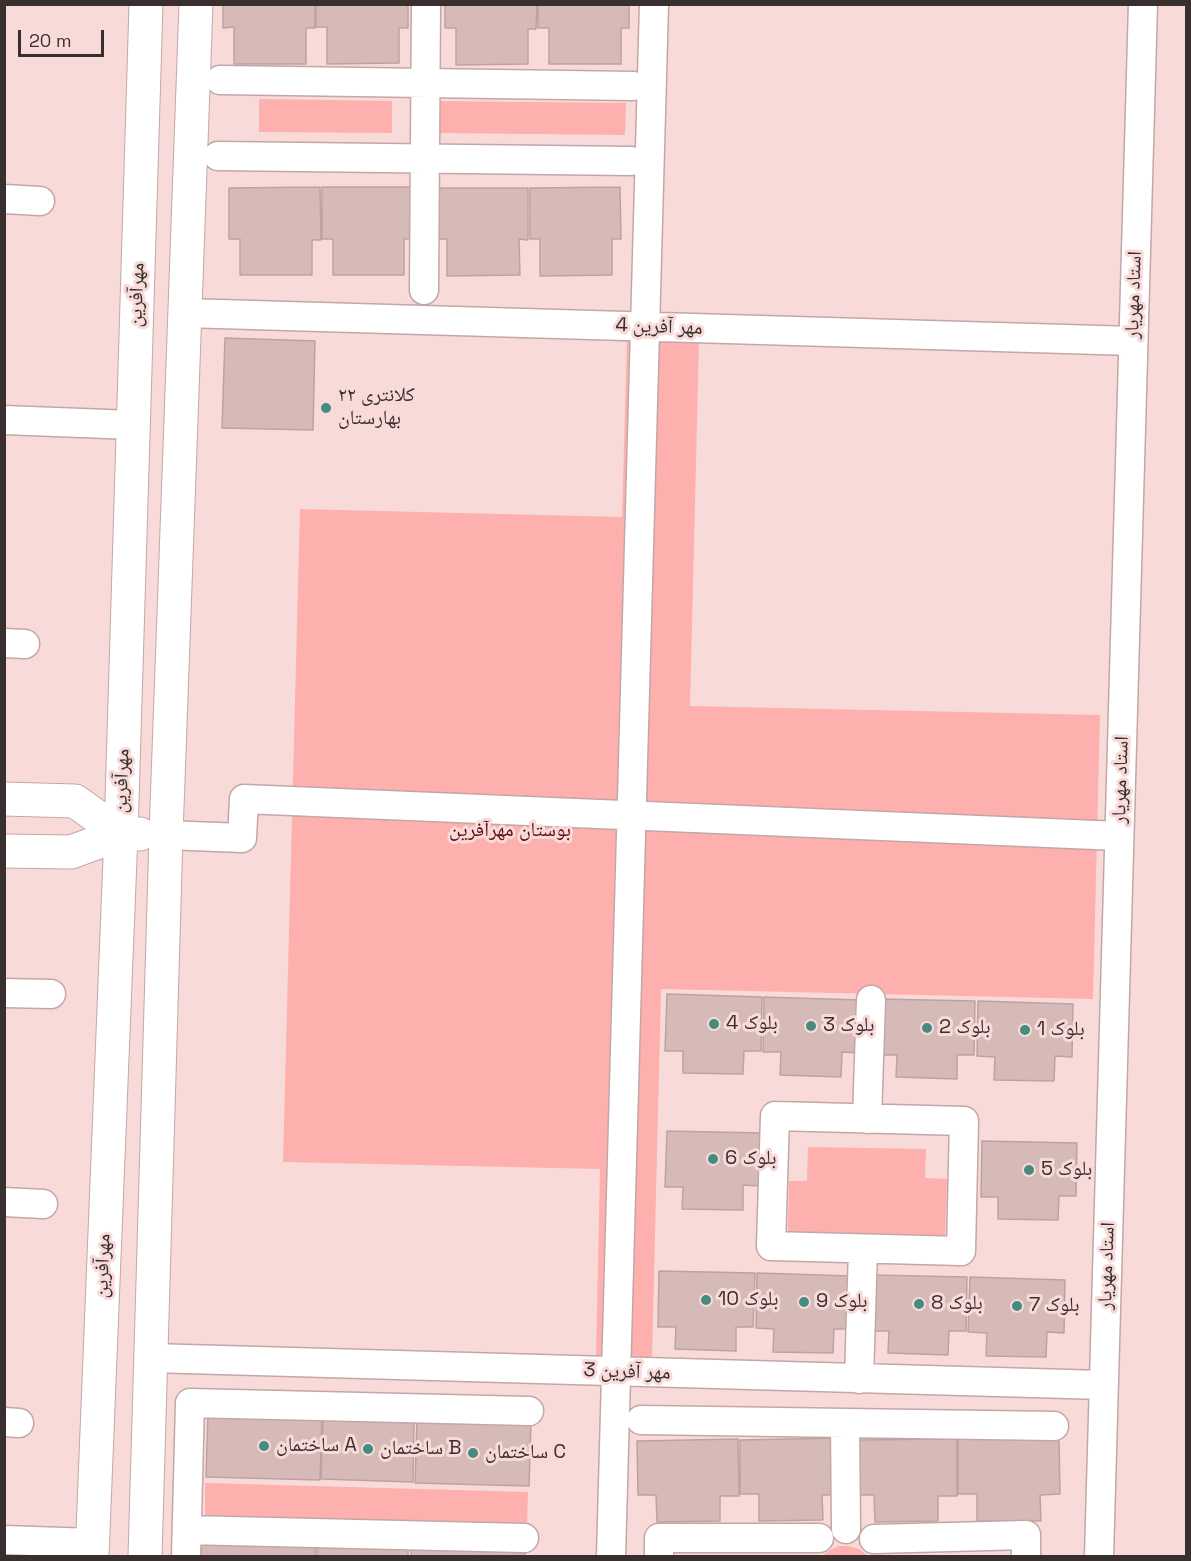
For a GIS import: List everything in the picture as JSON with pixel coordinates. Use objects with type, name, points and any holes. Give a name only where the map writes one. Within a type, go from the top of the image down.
[{"type":"main road","name":"مهرآفرین","points":[[93,1550],[121,834],[146,4]]},
{"type":"main road","points":[[145,1557],[166,835],[196,4]]},
{"type":"main road","points":[[4,799],[75,801],[121,834]]},
{"type":"main road","points":[[4,850],[71,852],[121,834],[166,835]]},
{"type":"street","points":[[424,290],[426,4]]},
{"type":"street","points":[[611,1557],[654,4]]},
{"type":"street","name":"استاد مهریار","points":[[1099,1557],[1143,4]]},
{"type":"street","points":[[220,80],[633,86]]},
{"type":"street","points":[[218,156],[631,160]]},
{"type":"street","points":[[4,199],[40,201]]},
{"type":"street","name":"مهر آفرین 4","points":[[185,313],[1133,341]]},
{"type":"street","points":[[4,420],[133,425]]},
{"type":"street","points":[[166,835],[243,838],[244,799],[1119,836]]},
{"type":"street","points":[[4,993],[51,994]]},
{"type":"street","points":[[867,1119],[871,1000]]},
{"type":"street","points":[[775,1116],[867,1119],[964,1121],[961,1251],[771,1246],[775,1116]]},
{"type":"street","points":[[4,1202],[43,1204]]},
{"type":"street","points":[[859,1378],[863,1249]]},
{"type":"street","name":"مهر آفرین 3","points":[[151,1358],[1103,1385]]},
{"type":"street","points":[[524,1538],[186,1544],[190,1403],[529,1411]]},
{"type":"street","points":[[642,1420],[1054,1426]]},
{"type":"street","points":[[844,1423],[846,1529]]},
{"type":"street","points":[[659,1547],[812,1547],[832,1532],[846,1529],[861,1532],[880,1548],[1026,1546]]},
{"type":"street","points":[[4,1540],[93,1550]]},
{"type":"green space","points":[[259,99],[392,101],[392,133],[259,132]]},
{"type":"green space","points":[[438,101],[626,103],[625,135],[437,133]]},
{"type":"green space","name":"بوستان مهرآفرین","points":[[627,339],[699,341],[690,706],[1100,715],[1093,999],[661,989],[652,1358],[596,1357],[600,1169],[283,1162],[300,509],[622,517]]},
{"type":"green space","points":[[808,1147],[926,1149],[925,1178],[947,1179],[945,1237],[788,1233],[789,1181],[807,1181]]},
{"type":"green space","points":[[205,1483],[528,1492],[527,1527],[205,1518]]},
{"type":"green space","points":[[839,1546],[859,1549],[868,1556],[822,1556]]},
{"type":"building","points":[[223,4],[315,4],[315,28],[306,28],[306,64],[234,64],[234,27],[223,28]]},
{"type":"building","points":[[316,4],[408,4],[408,28],[399,28],[399,63],[327,64],[327,27],[316,27]]},
{"type":"building","points":[[445,4],[537,4],[536,29],[528,29],[528,64],[456,65],[456,28],[445,28]]},
{"type":"building","points":[[538,4],[629,4],[629,28],[621,28],[621,64],[549,64],[549,28],[538,28]]},
{"type":"building","points":[[320,187],[321,240],[312,240],[312,275],[240,275],[240,239],[229,239],[229,188]]},
{"type":"building","points":[[322,187],[413,187],[413,239],[404,239],[404,275],[333,275],[333,239],[322,239]]},
{"type":"building","points":[[620,187],[621,239],[612,239],[612,275],[540,276],[540,239],[530,239],[530,188]]},
{"type":"building","points":[[437,188],[528,188],[528,240],[519,239],[520,275],[447,276],[447,239],[437,239]]},
{"type":"building","points":[[225,338],[315,341],[313,430],[222,428]]},
{"type":"building","name":"بلوک 4","points":[[667,994],[762,997],[761,1051],[744,1051],[743,1074],[683,1073],[683,1051],[665,1051]]},
{"type":"building","name":"بلوک 3","points":[[764,997],[860,1000],[859,1053],[842,1052],[841,1077],[780,1075],[781,1052],[763,1052]]},
{"type":"building","name":"بلوک 2","points":[[880,999],[975,1001],[974,1055],[957,1055],[957,1079],[896,1077],[897,1055],[879,1055]]},
{"type":"building","name":"بلوک 1","points":[[978,1001],[1073,1004],[1072,1057],[1055,1056],[1054,1081],[994,1080],[995,1057],[977,1056]]},
{"type":"building","name":"بلوک 6","points":[[667,1131],[762,1133],[760,1186],[743,1185],[743,1210],[682,1209],[683,1187],[665,1187]]},
{"type":"building","name":"بلوک 5","points":[[982,1141],[1077,1143],[1076,1196],[1059,1196],[1058,1220],[998,1219],[998,1197],[981,1197]]},
{"type":"building","name":"بلوک 10","points":[[659,1271],[755,1273],[753,1327],[736,1327],[736,1351],[675,1349],[676,1327],[658,1327]]},
{"type":"building","name":"بلوک 9","points":[[757,1273],[852,1276],[851,1329],[834,1329],[833,1353],[773,1352],[774,1329],[756,1328]]},
{"type":"building","name":"بلوک 8","points":[[872,1275],[967,1277],[966,1331],[949,1331],[948,1355],[888,1353],[889,1331],[871,1331]]},
{"type":"building","name":"بلوک 7","points":[[970,1277],[1065,1280],[1064,1333],[1047,1332],[1046,1357],[986,1356],[987,1333],[968,1332]]},
{"type":"building","name":"ساختمان A","points":[[208,1413],[322,1416],[320,1480],[206,1477]]},
{"type":"building","name":"ساختمان B","points":[[323,1417],[414,1420],[413,1482],[321,1479]]},
{"type":"building","name":"ساختمان C","points":[[417,1419],[531,1423],[529,1486],[415,1483]]},
{"type":"building","points":[[841,1438],[842,1495],[822,1495],[823,1520],[759,1521],[759,1494],[740,1494],[740,1440]]},
{"type":"building","points":[[738,1439],[739,1496],[720,1496],[720,1521],[657,1522],[656,1495],[638,1495],[637,1441]]},
{"type":"building","points":[[957,1439],[957,1496],[938,1496],[938,1521],[875,1522],[874,1495],[856,1495],[855,1440]]},
{"type":"building","points":[[958,1439],[1059,1439],[1060,1494],[1040,1495],[1041,1521],[977,1521],[977,1494],[958,1494]]},
{"type":"building","points":[[201,1542],[315,1545],[315,1556],[201,1556]]},
{"type":"building","points":[[317,1546],[408,1548],[408,1556],[317,1556]]},
{"type":"building","points":[[411,1548],[525,1551],[525,1556],[411,1556]]},
{"type":"place","name":"کلانتری ۲۲ بهارستان","points":[[326,408]]},
{"type":"place","name":"بلوک 4","points":[[714,1024]]},
{"type":"place","name":"بلوک 3","points":[[811,1026]]},
{"type":"place","name":"بلوک 2","points":[[927,1028]]},
{"type":"place","name":"بلوک 1","points":[[1025,1030]]},
{"type":"place","name":"بلوک 6","points":[[713,1159]]},
{"type":"place","name":"بلوک 5","points":[[1029,1170]]},
{"type":"place","name":"بلوک 10","points":[[706,1300]]},
{"type":"place","name":"بلوک 9","points":[[804,1302]]},
{"type":"place","name":"بلوک 8","points":[[919,1304]]},
{"type":"place","name":"بلوک 7","points":[[1017,1306]]},
{"type":"place","name":"ساختمان A","points":[[264,1446]]},
{"type":"place","name":"ساختمان B","points":[[368,1449]]},
{"type":"place","name":"ساختمان C","points":[[473,1453]]}]
